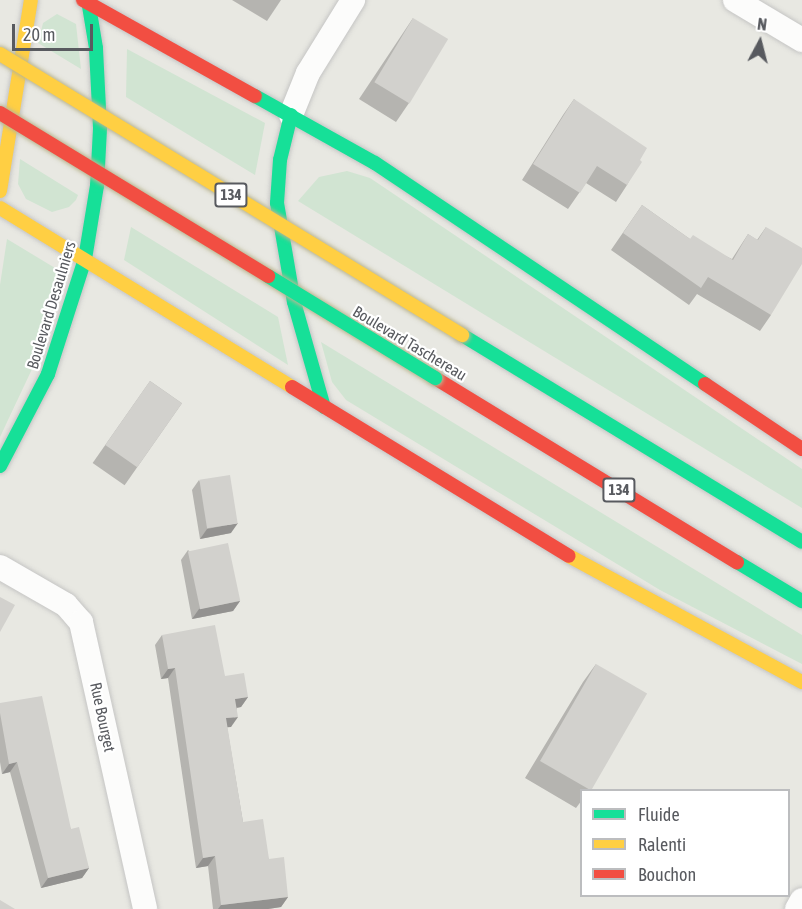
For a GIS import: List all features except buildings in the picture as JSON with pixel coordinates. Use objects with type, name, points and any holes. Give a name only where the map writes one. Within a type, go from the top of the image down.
[{"type":"main road","points":[[0,191],[31,0]]},
{"type":"main road","points":[[87,1],[291,115],[430,198],[802,449]]},
{"type":"main road","name":"Boulevard Desaulniers","points":[[0,466],[48,374],[85,259],[97,186],[100,128],[96,48],[87,1]]},
{"type":"main road","name":"Boulevard Taschereau","points":[[0,54],[802,542]]},
{"type":"main road","name":"Boulevard Taschereau","points":[[0,113],[802,602]]},
{"type":"main road","points":[[291,115],[280,160],[277,203],[294,302],[324,407]]},
{"type":"main road","points":[[0,208],[589,569],[802,682]]},
{"type":"street","points":[[291,115],[308,74],[352,0]]},
{"type":"street","points":[[735,0],[802,40]]},
{"type":"street","name":"Rue Bourget","points":[[0,567],[66,605],[81,622],[145,909]]},
{"type":"street","points":[[797,909],[802,900]]},
{"type":"green space","points":[[57,14],[76,24],[81,69],[38,43],[43,23]]},
{"type":"green space","points":[[127,49],[265,123],[255,175],[126,97]]},
{"type":"green space","points":[[20,159],[78,195],[76,200],[69,207],[52,212],[26,199],[18,184]]},
{"type":"green space","points":[[347,171],[370,178],[802,469],[802,508],[298,201],[319,177]]},
{"type":"green space","points":[[131,227],[278,317],[288,365],[124,260]]},
{"type":"green space","points":[[7,239],[65,274],[41,350],[0,437],[0,285]]},
{"type":"green space","points":[[321,342],[802,635],[802,664],[660,590],[346,400],[332,382]]},
{"type":"traffic: fast","points":[[0,466],[48,374],[85,259],[97,186],[100,128],[96,48],[88,0]]},
{"type":"traffic: fast","points":[[255,96],[375,163],[705,384]]},
{"type":"traffic: fast","points":[[291,115],[280,160],[277,203],[294,302],[324,407]]},
{"type":"traffic: fast","points":[[268,276],[435,378]]},
{"type":"traffic: fast","points":[[462,335],[802,542]]},
{"type":"traffic: fast","points":[[737,562],[802,601]]},
{"type":"traffic: slow","points":[[0,191],[31,0]]},
{"type":"traffic: slow","points":[[0,54],[462,335]]},
{"type":"traffic: slow","points":[[0,208],[292,387]]},
{"type":"traffic: slow","points":[[569,556],[802,682]]},
{"type":"traffic: jam","points":[[83,0],[255,96]]},
{"type":"traffic: jam","points":[[0,113],[268,276]]},
{"type":"traffic: jam","points":[[435,378],[737,562]]},
{"type":"traffic: jam","points":[[705,384],[802,449]]},
{"type":"traffic: jam","points":[[292,387],[569,556]]}]
